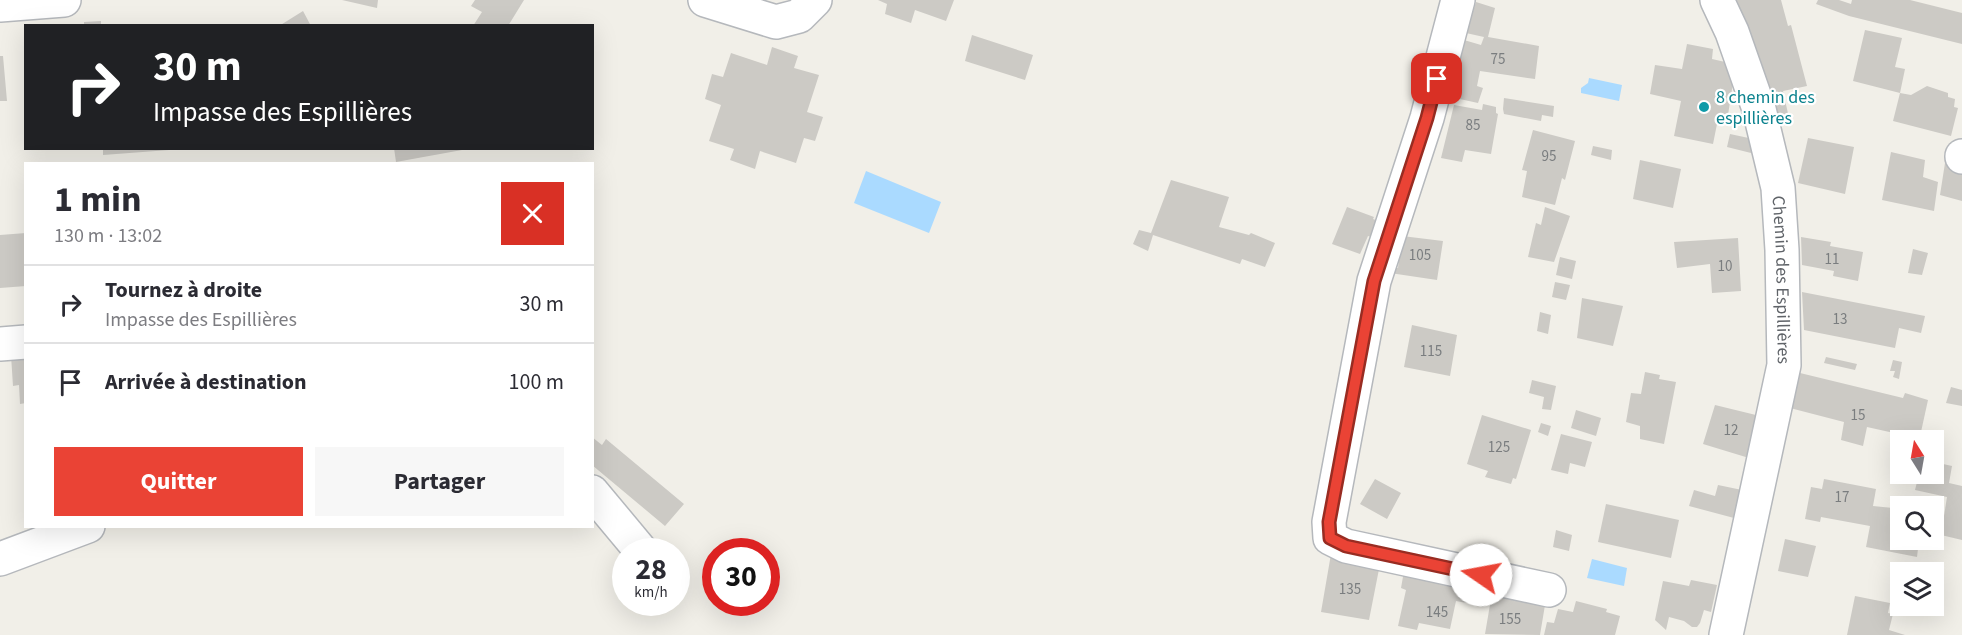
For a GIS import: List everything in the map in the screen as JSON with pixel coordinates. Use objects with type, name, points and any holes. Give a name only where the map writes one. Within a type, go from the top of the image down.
[{"type":"street","points":[[0,5],[64,0]]},
{"type":"street","points":[[705,0],[776,21],[798,15],[815,0]]},
{"type":"street","points":[[1458,0],[1427,118],[1374,281],[1329,522],[1330,538],[1346,546],[1549,590]]},
{"type":"street","name":"Chemin des Espillières","points":[[1717,0],[1732,32],[1759,109],[1778,188],[1784,353],[1784,364],[1765,464],[1726,635]]},
{"type":"street","points":[[0,344],[24,342]]},
{"type":"street","points":[[594,494],[630,538]]},
{"type":"street","points":[[0,559],[83,528]]},
{"type":"water","points":[[1589,78],[1622,85],[1619,101],[1581,93],[1581,88],[1588,83]]},
{"type":"water","points":[[866,171],[941,202],[929,233],[854,203]]},
{"type":"water","points":[[1592,559],[1627,568],[1624,586],[1587,578]]},
{"type":"building","points":[[342,0],[378,0],[377,8]]},
{"type":"building","points":[[475,0],[524,0],[509,24],[474,24],[482,12],[471,6]]},
{"type":"building","points":[[878,0],[954,0],[946,21],[915,10],[911,23],[885,14],[887,4]]},
{"type":"building","points":[[1735,0],[1781,0],[1788,26],[1791,25],[1807,86],[1783,91],[1789,118],[1772,122]]},
{"type":"building","points":[[1818,0],[1839,0],[1851,4],[1852,0],[1910,0],[1962,13],[1962,44],[1849,16],[1816,4]]},
{"type":"building","points":[[1476,2],[1495,8],[1488,37],[1539,46],[1535,79],[1480,71],[1477,86],[1483,88],[1478,103],[1446,96],[1464,40],[1481,45],[1484,37],[1466,33]]},
{"type":"building","points":[[303,11],[310,24],[282,24]]},
{"type":"building","points":[[101,21],[101,24],[84,24],[84,22]]},
{"type":"building","points":[[1865,30],[1902,38],[1895,67],[1905,69],[1900,93],[1853,81]]},
{"type":"building","points":[[972,35],[1033,55],[1025,80],[965,61]]},
{"type":"building","name":"8 chemin des espillières","points":[[1687,44],[1713,49],[1712,59],[1734,64],[1728,115],[1719,114],[1713,144],[1674,136],[1681,101],[1650,94],[1655,65],[1682,69]]},
{"type":"building","points":[[772,47],[798,56],[794,68],[819,75],[807,112],[823,117],[815,141],[804,138],[796,163],[760,151],[755,169],[730,160],[734,149],[709,141],[721,105],[705,99],[712,74],[723,77],[731,53],[767,65]]},
{"type":"building","points":[[0,56],[3,56],[7,101],[0,101]]},
{"type":"building","points":[[1927,86],[1948,93],[1948,97],[1955,99],[1954,107],[1958,108],[1951,136],[1893,121],[1900,93],[1911,95]]},
{"type":"building","points":[[1504,98],[1554,106],[1553,117],[1542,115],[1541,121],[1504,114]]},
{"type":"building","points":[[1483,104],[1496,107],[1498,114],[1491,154],[1465,150],[1462,162],[1441,158],[1454,105],[1482,110]]},
{"type":"building","points":[[1533,130],[1575,141],[1565,180],[1562,178],[1555,205],[1522,197],[1527,171],[1522,170]]},
{"type":"building","points":[[1730,134],[1758,140],[1755,154],[1727,147]]},
{"type":"building","points":[[1808,138],[1854,147],[1845,194],[1798,183]]},
{"type":"building","points":[[1593,146],[1612,150],[1611,160],[1591,155]]},
{"type":"building","points":[[103,150],[169,150],[103,155]]},
{"type":"building","points":[[394,150],[462,150],[396,162]]},
{"type":"building","points":[[1891,152],[1925,160],[1923,177],[1938,182],[1934,211],[1882,200]]},
{"type":"building","points":[[1640,160],[1681,169],[1673,208],[1633,199]]},
{"type":"building","points":[[1945,163],[1962,169],[1962,201],[1940,195]]},
{"type":"building","points":[[1171,180],[1229,197],[1219,227],[1249,235],[1251,233],[1275,243],[1265,267],[1242,259],[1240,264],[1153,235],[1148,251],[1133,244],[1139,230],[1151,233]]},
{"type":"building","points":[[1347,207],[1381,222],[1375,238],[1368,236],[1360,254],[1332,244]]},
{"type":"building","points":[[1545,207],[1570,216],[1554,262],[1528,257],[1536,223],[1541,225]]},
{"type":"building","points":[[24,233],[24,286],[0,288],[0,235]]},
{"type":"building","points":[[1402,236],[1443,241],[1437,280],[1390,273],[1392,267],[1398,268]]},
{"type":"building","points":[[1801,237],[1831,242],[1830,246],[1863,252],[1858,281],[1833,276],[1834,271],[1802,265]]},
{"type":"building","points":[[1738,238],[1741,291],[1712,293],[1710,264],[1677,268],[1674,242]]},
{"type":"building","points":[[1913,249],[1928,253],[1922,275],[1908,273]]},
{"type":"building","points":[[1560,257],[1576,261],[1572,279],[1556,275]]},
{"type":"building","points":[[1555,282],[1570,285],[1566,300],[1552,297]]},
{"type":"building","points":[[1802,292],[1925,316],[1921,333],[1899,328],[1895,348],[1804,330]]},
{"type":"building","points":[[1582,298],[1623,306],[1613,346],[1577,338]]},
{"type":"building","points":[[1540,312],[1551,315],[1548,334],[1537,331]]},
{"type":"building","points":[[1412,325],[1457,335],[1450,376],[1404,367]]},
{"type":"building","points":[[24,354],[24,403],[20,404],[19,385],[13,386],[11,355]]},
{"type":"building","points":[[1826,357],[1857,364],[1855,370],[1824,363]]},
{"type":"building","points":[[1893,360],[1902,362],[1899,379],[1893,377],[1895,371],[1890,371]]},
{"type":"building","points":[[1645,372],[1660,375],[1659,379],[1676,382],[1664,444],[1640,439],[1640,426],[1626,422],[1631,393],[1641,394]]},
{"type":"building","points":[[1800,373],[1903,398],[1905,393],[1928,400],[1921,430],[1890,430],[1890,432],[1867,427],[1863,446],[1841,440],[1844,422],[1790,408]]},
{"type":"building","points":[[1532,380],[1556,386],[1551,410],[1542,409],[1544,397],[1529,393]]},
{"type":"building","points":[[1951,387],[1962,390],[1962,406],[1946,403]]},
{"type":"building","points":[[1715,405],[1760,416],[1749,458],[1703,444]]},
{"type":"building","points":[[1576,410],[1601,418],[1596,436],[1571,428]]},
{"type":"building","points":[[1482,415],[1531,430],[1516,479],[1513,478],[1511,484],[1485,477],[1488,471],[1467,464]]},
{"type":"building","points":[[1541,423],[1551,426],[1548,436],[1538,432]]},
{"type":"building","points":[[1561,434],[1592,442],[1585,467],[1570,463],[1568,474],[1551,470]]},
{"type":"building","points":[[594,439],[602,445],[606,439],[684,504],[665,526],[594,467]]},
{"type":"building","points":[[1944,464],[1952,466],[1949,483],[1962,486],[1962,540],[1944,536],[1947,497],[1915,490],[1916,484],[1944,484]]},
{"type":"building","points":[[1375,479],[1401,493],[1387,519],[1360,504]]},
{"type":"building","points":[[1824,479],[1876,489],[1873,506],[1890,508],[1890,550],[1918,550],[1917,557],[1866,547],[1870,526],[1821,517],[1820,522],[1805,519],[1811,487],[1822,489]]},
{"type":"building","points":[[1718,485],[1742,490],[1734,518],[1689,506],[1694,490],[1715,496]]},
{"type":"building","points":[[1606,504],[1679,520],[1671,558],[1598,542]]},
{"type":"building","points":[[1556,530],[1572,535],[1569,551],[1553,547]]},
{"type":"building","points":[[1785,539],[1816,546],[1808,577],[1778,571]]},
{"type":"building","points":[[1331,554],[1380,564],[1369,620],[1321,612]]},
{"type":"building","points":[[1404,571],[1476,588],[1472,604],[1456,601],[1450,629],[1419,623],[1417,630],[1398,626],[1406,590],[1401,588]]},
{"type":"building","points":[[1691,580],[1717,585],[1711,612],[1704,610],[1697,627],[1669,617],[1666,630],[1655,620],[1663,581],[1689,586]]},
{"type":"building","points":[[1492,593],[1545,605],[1540,635],[1485,634]]},
{"type":"building","points":[[1855,596],[1890,603],[1888,613],[1892,616],[1889,630],[1905,635],[1847,635]]},
{"type":"building","points":[[1576,601],[1607,609],[1606,612],[1620,616],[1615,635],[1544,635],[1547,622],[1554,623],[1558,609],[1573,612]]},
{"type":"place","name":"8 chemin des espillières","points":[[1704,107]]},
{"type":"route","points":[[1437,79],[1427,118],[1374,281],[1329,522],[1330,538],[1346,546],[1481,575]]}]
